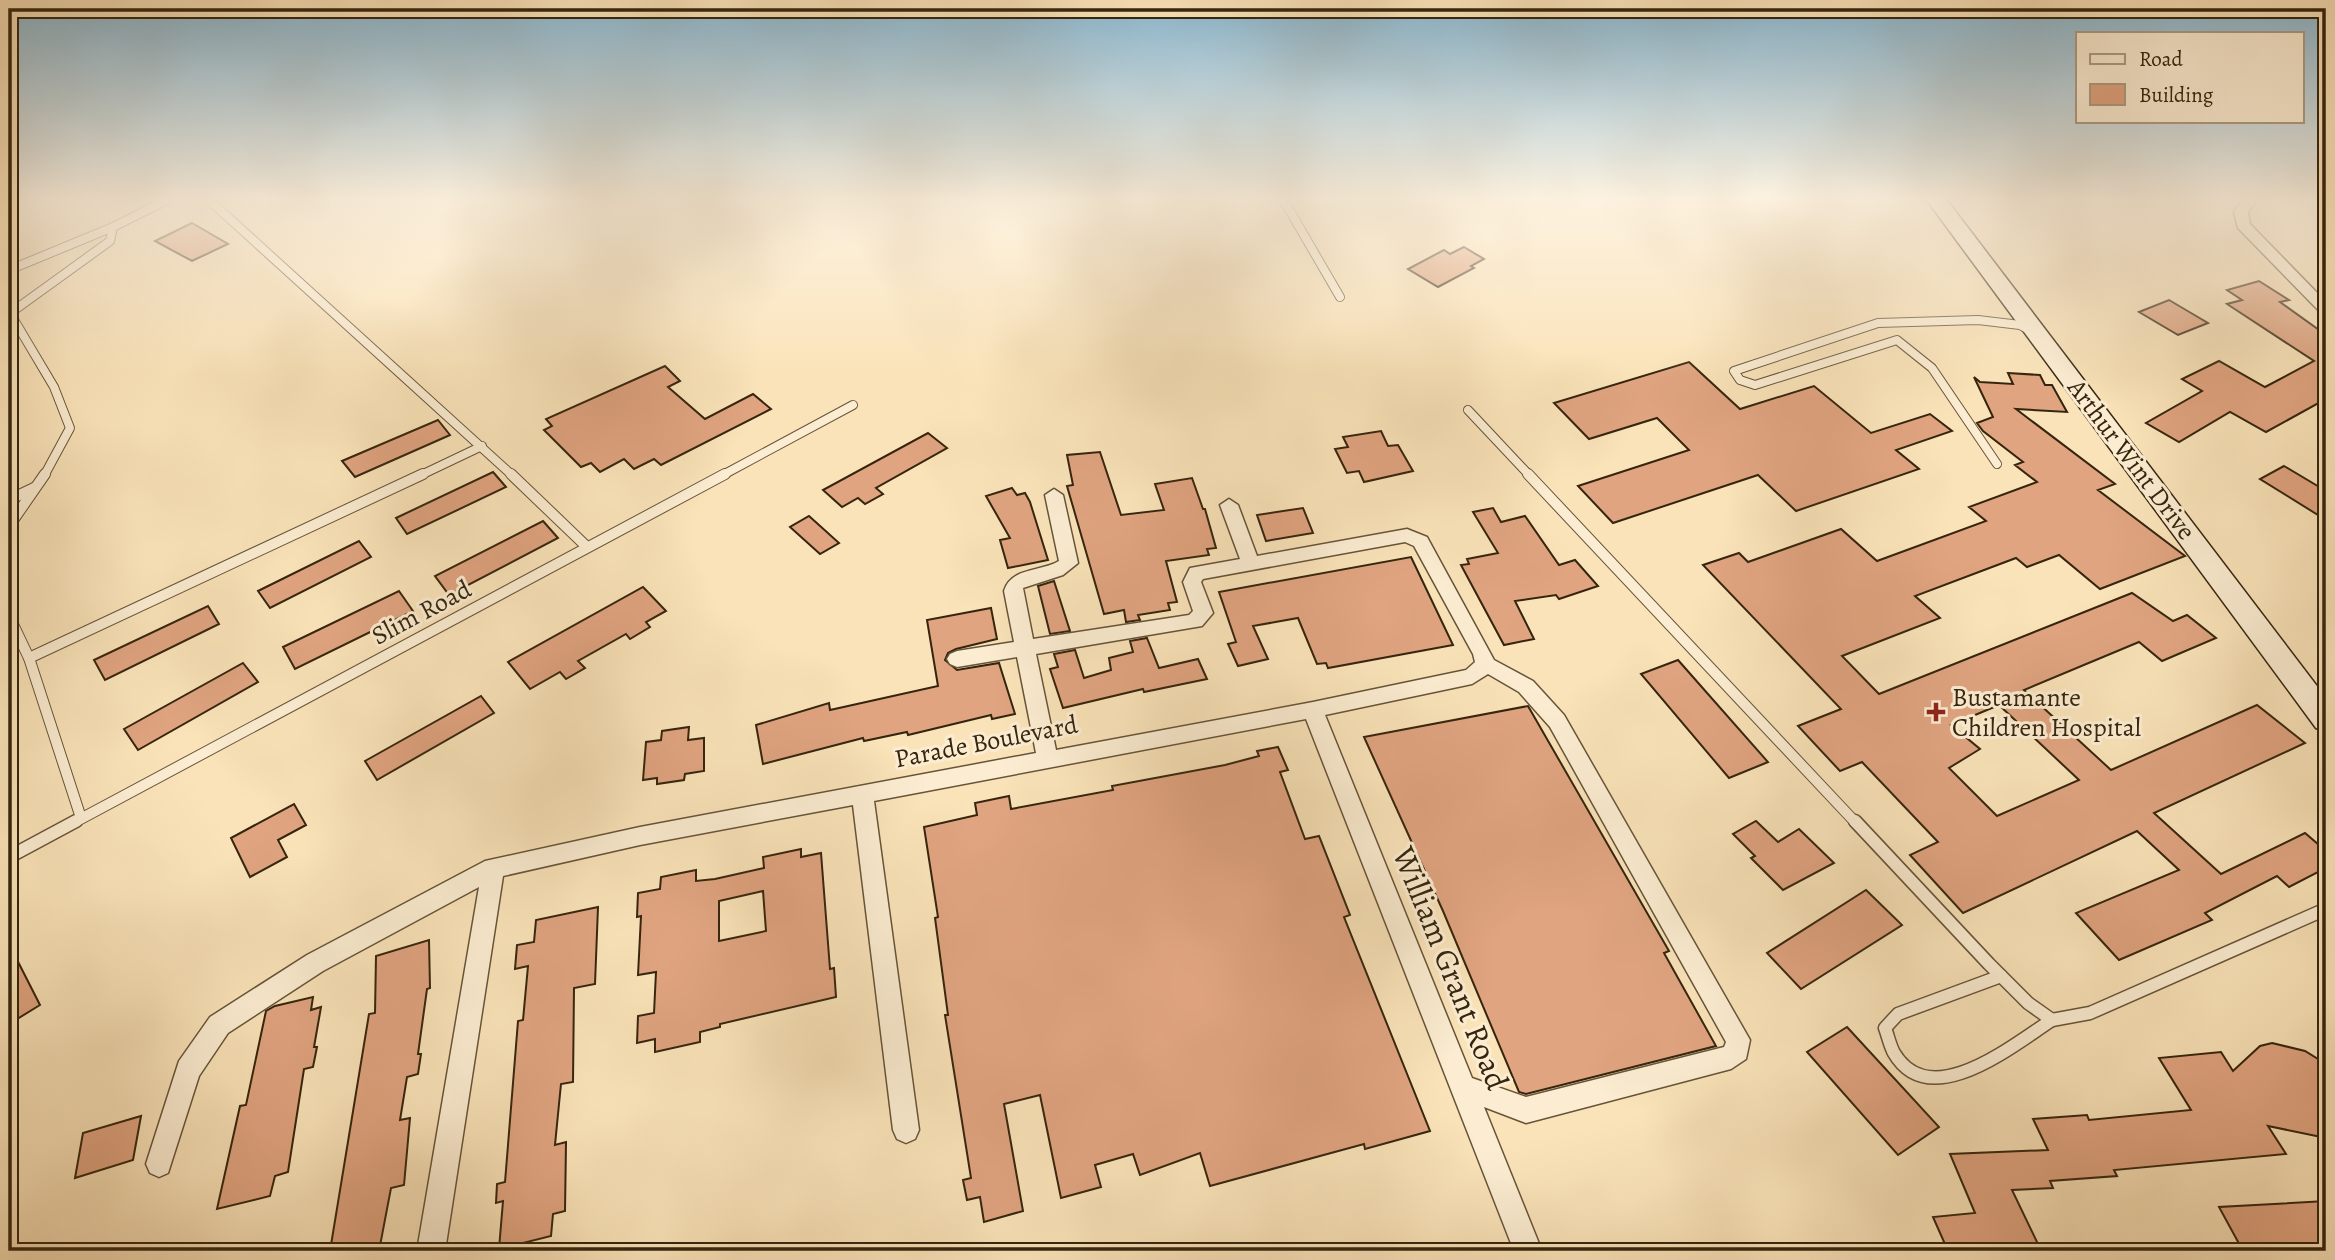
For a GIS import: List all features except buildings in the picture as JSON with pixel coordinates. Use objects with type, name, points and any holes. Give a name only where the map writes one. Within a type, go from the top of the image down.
[{"type":"main road","name":"Arthur Wint Drive","points":[[1981,258],[2326,720]]},
{"type":"street","points":[[2275,258],[2326,310]]},
{"type":"street","points":[[1046,757],[1013,591],[1015,584],[1023,578],[1063,568],[1070,560],[1054,495]]},
{"type":"street","points":[[1229,505],[1251,561]]},
{"type":"street","points":[[957,659],[1195,621],[1203,612],[1192,582],[1194,575],[1251,561],[1402,535],[1415,537],[1421,542],[1483,654],[1485,665],[1508,672],[1535,692],[1557,722],[1738,1040],[1737,1051],[1731,1057],[1527,1110],[1462,1087]]},
{"type":"street","name":"Parade Boulevard","points":[[159,1164],[188,1070],[219,1025],[315,963],[493,868],[640,836],[1046,757],[1312,710],[1472,676],[1485,665]]},
{"type":"street","name":"William Grant Road","points":[[1312,710],[1528,1251]]},
{"type":"street","points":[[862,794],[906,1129]]},
{"type":"street","points":[[431,1251],[493,868]]},
{"type":"lane","points":[[9,270],[39,258]]},
{"type":"lane","points":[[9,526],[36,487],[70,428],[54,387],[24,341],[10,313],[87,258]]},
{"type":"lane","points":[[273,258],[481,446],[586,546]]},
{"type":"lane","points":[[1317,258],[1340,298]]},
{"type":"lane","points":[[1897,340],[1755,385],[1740,380],[1734,371],[1878,323],[1978,320],[2020,325],[2041,337]]},
{"type":"lane","points":[[1878,323],[1932,368],[1997,464]]},
{"type":"lane","name":"Slim Road","points":[[9,857],[853,405]]},
{"type":"lane","points":[[1468,410],[2001,976],[2028,1003],[2052,1020]]},
{"type":"lane","points":[[29,658],[481,446]]},
{"type":"lane","points":[[9,500],[36,487]]},
{"type":"lane","points":[[9,616],[29,658],[81,818]]},
{"type":"lane","points":[[2001,976],[1898,1014],[1885,1028],[1894,1054],[1913,1073],[1932,1079],[1948,1079],[1994,1057],[2052,1020],[2090,1013],[2326,909]]},
{"type":"place","name":"Bustamante Children Hospital","points":[[1936,712]]}]
